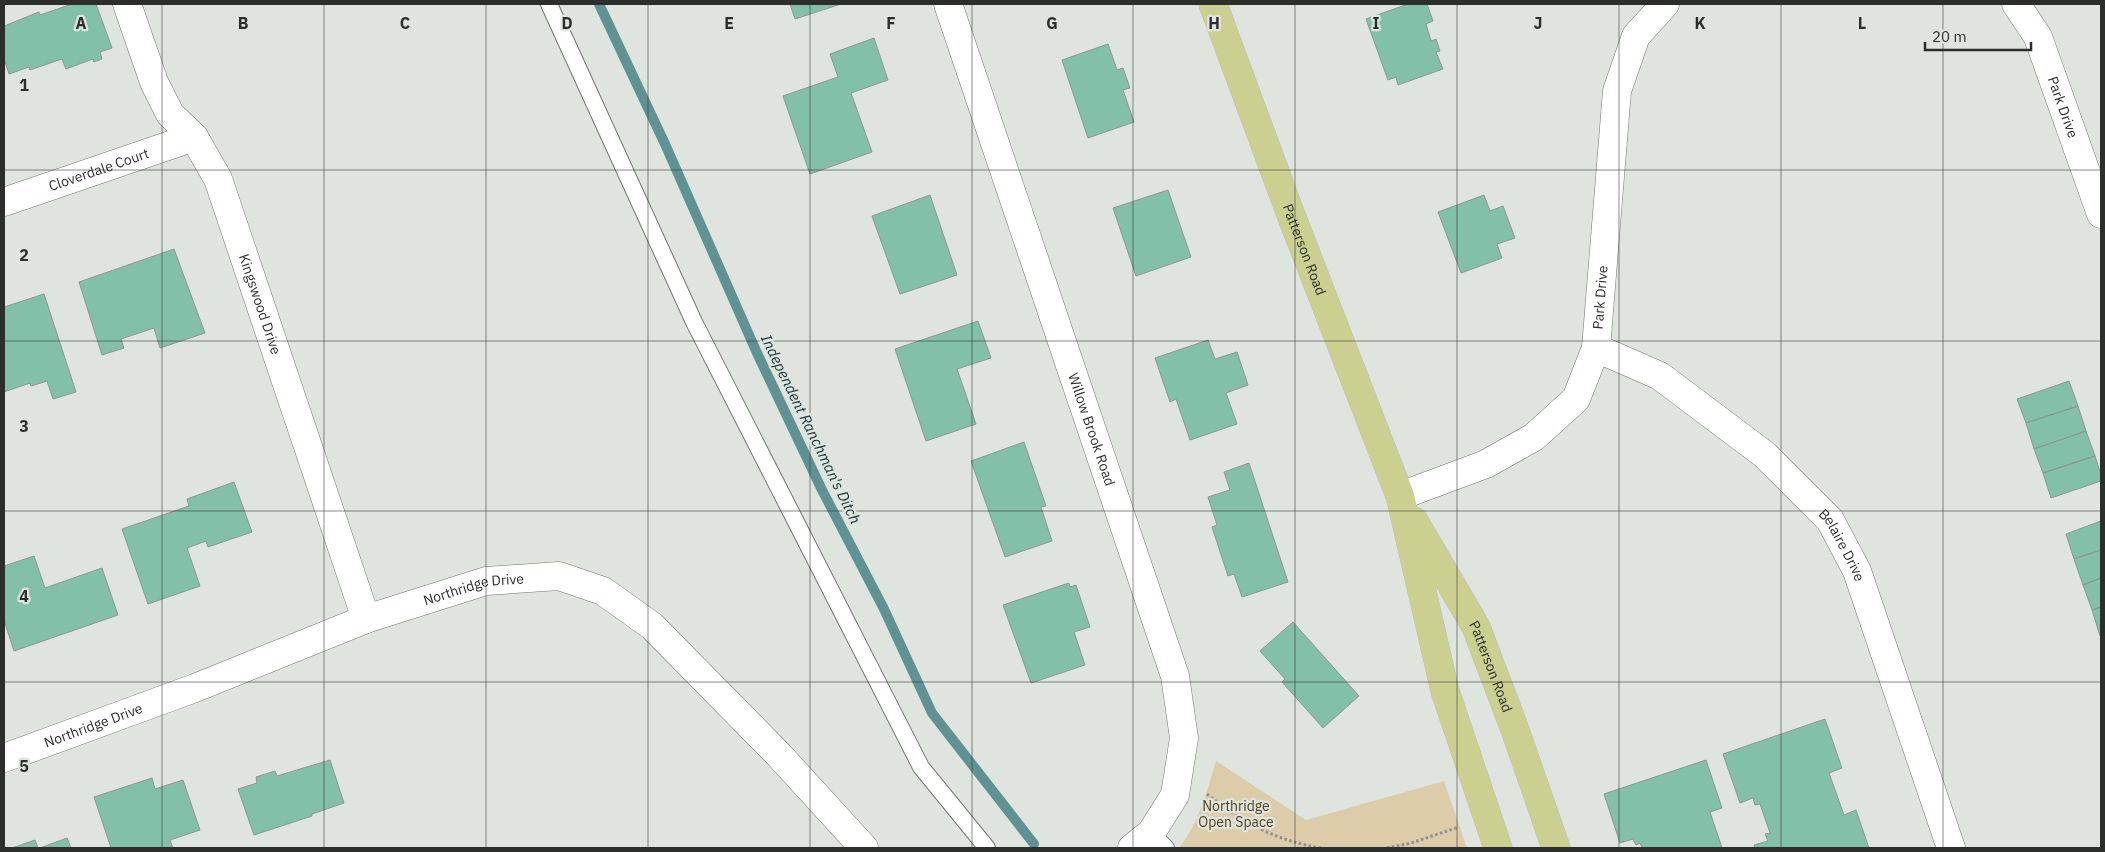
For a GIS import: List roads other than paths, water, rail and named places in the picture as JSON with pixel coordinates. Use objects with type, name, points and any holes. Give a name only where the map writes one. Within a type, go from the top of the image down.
[{"type":"main road","name":"Patterson Road","points":[[1213,4],[1291,215],[1400,496],[1445,691],[1498,848]]},
{"type":"main road","name":"Patterson Road","points":[[1400,496],[1476,627],[1514,727],[1556,848]]},
{"type":"street","name":"Kingswood Drive","points":[[127,4],[154,82],[170,114],[194,137],[218,179],[366,619]]},
{"type":"street","name":"Willow Brook Road","points":[[948,4],[1175,676],[1184,738],[1175,795],[1150,843]]},
{"type":"street","name":"Park Drive","points":[[1400,496],[1486,464],[1534,438],[1576,399],[1596,348],[1617,91],[1636,36],[1665,4]]},
{"type":"street","name":"Park Drive","points":[[2016,4],[2038,37],[2101,214]]},
{"type":"street","name":"Cloverdale Court","points":[[4,202],[194,137]]},
{"type":"street","name":"Belaire Drive","points":[[1596,348],[1660,376],[1765,455],[1830,520],[1857,571],[1951,848]]},
{"type":"street","name":"Northridge Drive","points":[[4,758],[195,688],[366,619],[486,581],[559,576],[603,592],[652,626],[779,754],[864,848]]},
{"type":"lane","points":[[549,4],[694,322],[916,758],[921,767],[987,848]]},
{"type":"waterway","name":"Independent Ranchman's Ditch","points":[[599,4],[665,144],[757,353],[822,490],[884,609],[932,713],[1034,844]]},
{"type":"park label","name":"Northridge Open Space","points":[[1236,814]]}]
